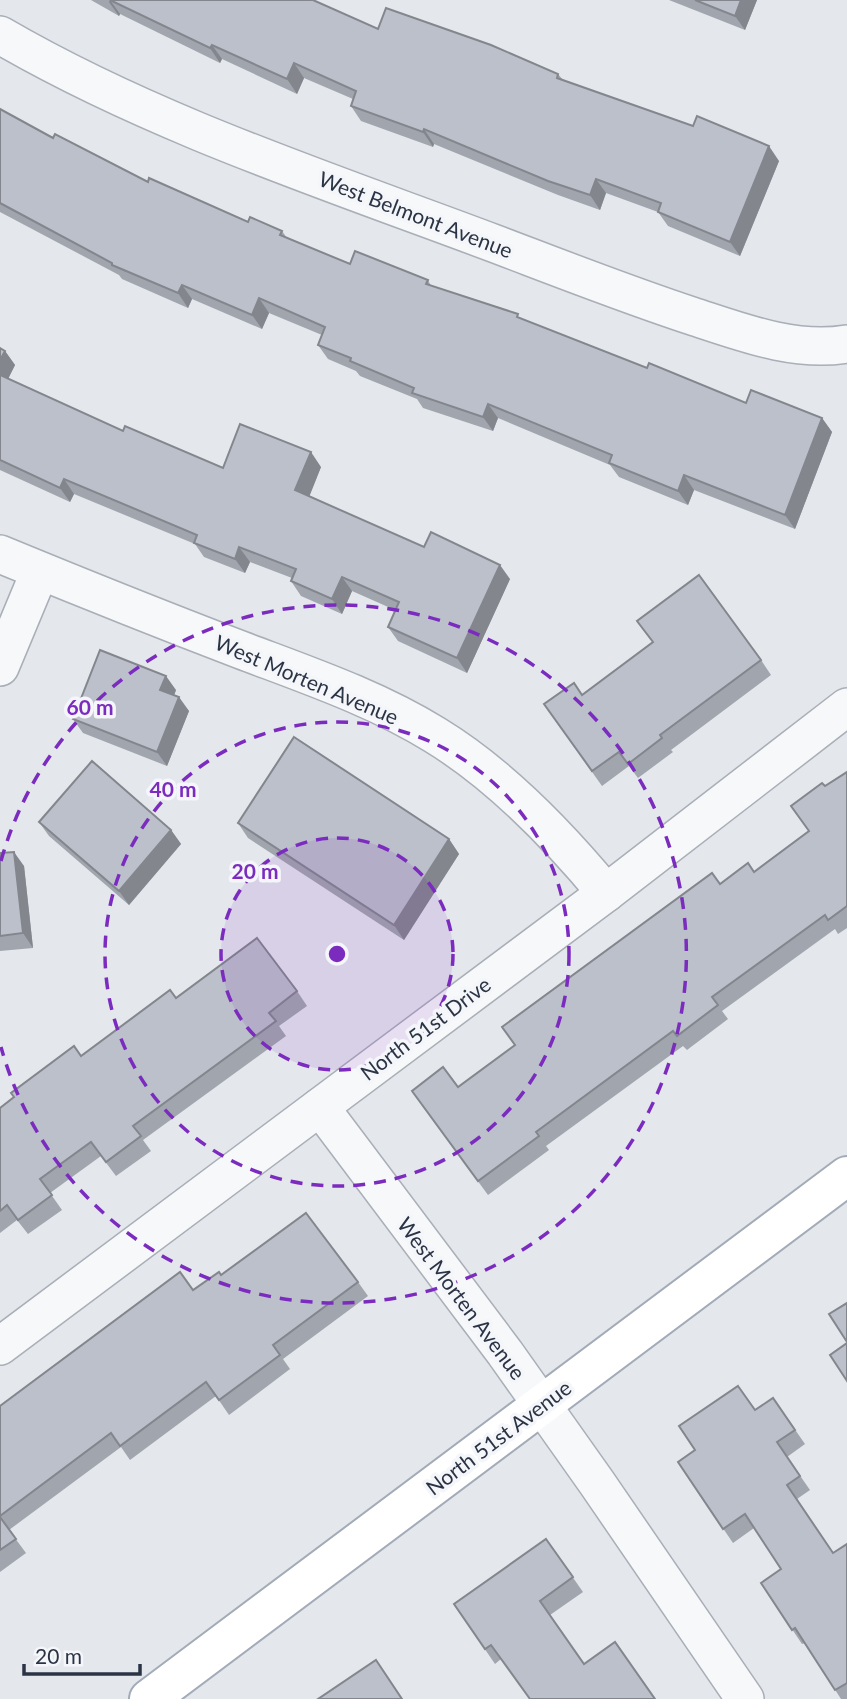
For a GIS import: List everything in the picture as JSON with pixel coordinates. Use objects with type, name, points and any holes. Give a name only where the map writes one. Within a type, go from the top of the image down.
[{"type":"main road","name":"North 51st Avenue","points":[[169,1693],[540,1404],[847,1176]]},
{"type":"street","name":"West Belmont Avenue","points":[[0,36],[123,98],[237,146],[636,297],[747,334],[781,341],[834,346],[847,344]]},
{"type":"street","name":"West Morten Avenue","points":[[0,554],[376,704],[436,736],[516,798],[574,855],[606,893]]},
{"type":"street","points":[[0,667],[40,571]]},
{"type":"street","name":"North 51st Drive","points":[[0,1346],[606,893],[847,708]]},
{"type":"street","name":"West Morten Avenue","points":[[320,1107],[505,1353],[745,1699]]},
{"type":"building","points":[[110,0],[313,0],[378,29],[386,8],[491,45],[558,74],[557,78],[693,126],[697,116],[769,146],[730,242],[658,212],[661,203],[596,179],[590,195],[548,181],[424,129],[423,132],[351,106],[356,91],[294,63],[287,79],[212,45],[210,48]]},
{"type":"building","points":[[695,0],[741,0],[735,16]]},
{"type":"building","points":[[0,109],[53,138],[55,134],[148,182],[149,178],[248,222],[250,217],[282,231],[280,235],[350,264],[355,251],[428,280],[426,284],[518,314],[517,317],[647,368],[649,363],[746,403],[751,390],[822,418],[785,515],[684,475],[678,491],[609,463],[612,455],[488,404],[483,417],[412,393],[414,388],[318,345],[325,327],[259,298],[252,315],[182,285],[178,293],[112,265],[0,203]]},
{"type":"building","points":[[0,375],[123,431],[125,426],[223,468],[240,424],[311,452],[295,490],[424,547],[431,532],[500,565],[457,658],[388,627],[399,602],[342,577],[332,599],[291,581],[296,569],[239,547],[235,559],[194,543],[197,535],[64,479],[60,488],[0,460]]},
{"type":"building","points":[[699,575],[761,660],[660,735],[662,738],[628,764],[619,752],[592,771],[544,704],[574,683],[582,695],[653,642],[637,621]]},
{"type":"building","points":[[100,650],[166,676],[160,690],[179,697],[157,752],[73,719]]},
{"type":"building","points":[[294,737],[449,839],[394,925],[238,823]]},
{"type":"building","points":[[92,761],[171,830],[119,891],[39,822]]},
{"type":"building","points":[[847,772],[847,906],[828,920],[825,915],[712,997],[718,1005],[677,1036],[673,1031],[536,1132],[539,1136],[478,1181],[412,1091],[443,1067],[458,1087],[515,1045],[502,1027],[712,873],[720,884],[748,863],[754,872],[809,831],[791,806],[822,783],[825,786]]},
{"type":"building","points":[[14,852],[23,933],[0,936],[0,853]]},
{"type":"building","points":[[257,938],[297,991],[269,1013],[276,1021],[133,1126],[141,1136],[106,1162],[91,1142],[40,1179],[52,1195],[18,1220],[7,1205],[0,1211],[0,1108],[14,1097],[11,1093],[74,1046],[81,1056],[170,990],[176,998]]},
{"type":"building","points":[[306,1213],[358,1282],[273,1345],[280,1355],[219,1400],[206,1382],[120,1446],[111,1433],[0,1516],[0,1406],[180,1272],[193,1290],[219,1272],[221,1275]]},
{"type":"building","points":[[847,1303],[847,1342],[829,1314]]},
{"type":"building","points":[[847,1343],[847,1381],[830,1355]]},
{"type":"building","points":[[738,1386],[755,1410],[773,1398],[795,1430],[777,1442],[800,1476],[787,1485],[833,1553],[847,1544],[847,1683],[835,1690],[795,1628],[792,1630],[761,1583],[781,1569],[745,1514],[723,1529],[678,1462],[695,1450],[679,1426]]},
{"type":"building","points":[[0,1517],[16,1539],[0,1550]]},
{"type":"building","points":[[546,1539],[573,1577],[540,1601],[584,1664],[615,1642],[655,1699],[530,1699],[491,1645],[485,1649],[454,1604]]},
{"type":"building","points":[[376,1660],[402,1699],[318,1699]]}]
